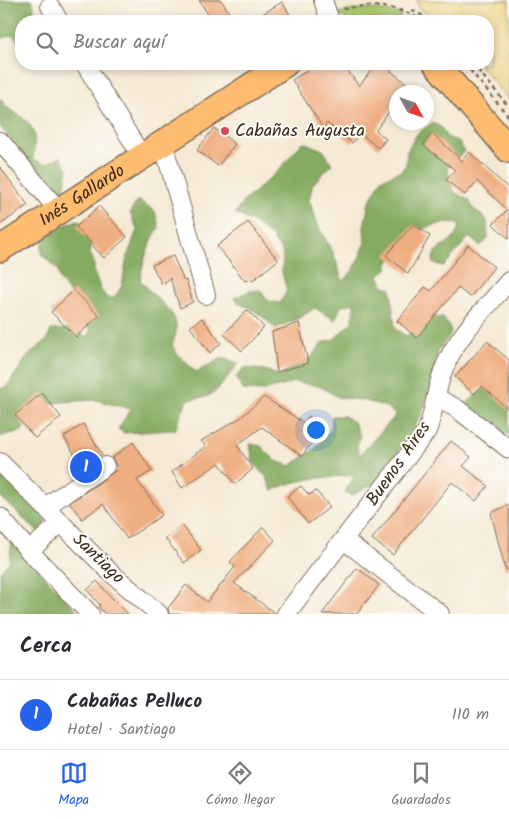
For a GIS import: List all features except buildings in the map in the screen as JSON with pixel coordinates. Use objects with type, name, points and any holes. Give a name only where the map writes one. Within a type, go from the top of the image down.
[{"type":"highway","name":"Inés Gallardo","points":[[0,249],[276,70]]},
{"type":"highway","points":[[441,70],[509,150]]},
{"type":"street","points":[[50,6],[55,15]]},
{"type":"street","points":[[89,70],[142,157]]},
{"type":"street","points":[[0,141],[59,211]]},
{"type":"street","points":[[163,143],[206,295]]},
{"type":"street","name":"Buenos Aires","points":[[286,614],[427,431],[434,415],[445,365],[457,344],[509,281]]},
{"type":"street","points":[[437,398],[456,408],[509,449]]},
{"type":"street","name":"Santiago","points":[[0,462],[110,572],[159,614]]},
{"type":"street","points":[[45,507],[105,466]]},
{"type":"street","points":[[0,517],[29,551],[90,614]]},
{"type":"street","name":"Santiago","points":[[29,551],[61,523]]},
{"type":"street","points":[[344,540],[440,614]]},
{"type":"path","points":[[327,11],[375,6],[410,15]]},
{"type":"path","points":[[412,10],[421,15]]},
{"type":"path","points":[[470,70],[509,116]]},
{"type":"path","points":[[478,70],[509,108]]},
{"type":"green space","points":[[0,0],[32,0],[36,15],[15,15],[15,38],[12,35],[0,39]]},
{"type":"green space","points":[[358,9],[374,9],[401,14],[339,15],[336,13]]},
{"type":"green space","points":[[0,98],[3,103],[26,121],[33,131],[33,159],[45,164],[61,157],[68,169],[64,189],[48,189],[19,149],[0,127]]},
{"type":"green space","points":[[434,124],[441,127],[447,137],[459,142],[464,152],[447,167],[454,192],[469,200],[473,208],[487,220],[488,239],[480,246],[469,237],[444,266],[432,263],[435,252],[455,237],[460,224],[446,222],[409,233],[392,254],[387,269],[379,275],[383,285],[391,289],[395,328],[406,336],[429,318],[443,318],[449,325],[451,333],[438,351],[433,382],[421,415],[395,458],[385,469],[378,481],[352,496],[345,492],[355,475],[302,481],[282,486],[272,491],[267,478],[253,462],[250,444],[261,446],[276,461],[290,466],[315,449],[331,429],[332,416],[345,416],[354,423],[360,436],[357,446],[360,455],[396,415],[387,407],[366,401],[338,397],[319,386],[294,382],[265,391],[243,390],[236,377],[244,368],[264,370],[279,375],[311,358],[322,343],[333,340],[352,322],[354,303],[341,306],[335,320],[315,308],[298,319],[275,328],[250,308],[240,304],[234,298],[249,291],[260,290],[268,301],[280,303],[287,291],[282,272],[283,254],[273,238],[257,225],[235,213],[244,201],[276,173],[303,142],[323,150],[332,164],[313,184],[309,200],[320,230],[333,252],[343,282],[354,269],[365,244],[364,227],[369,202],[382,179],[401,171],[406,165],[407,151],[417,134],[422,130],[434,130]]},
{"type":"green space","points":[[138,200],[155,211],[159,227],[147,252],[140,280],[174,318],[176,330],[172,345],[177,354],[196,372],[222,358],[239,363],[212,394],[187,400],[175,430],[124,433],[118,429],[131,409],[96,400],[60,402],[34,407],[22,431],[1,436],[0,438],[0,389],[7,386],[28,356],[47,340],[51,330],[77,329],[87,338],[90,330],[82,310],[60,280],[58,270],[42,255],[42,239],[56,229],[77,220],[88,227],[94,238],[90,253],[94,262],[94,273],[101,290],[107,298],[114,298],[122,286],[127,257],[137,230],[130,212]]},
{"type":"green space","points":[[509,366],[509,435],[482,423],[467,403]]},
{"type":"green space","points":[[0,475],[40,512],[46,522],[38,532],[0,496]]},
{"type":"green space","points":[[12,541],[80,614],[0,614],[0,571],[9,562]]},
{"type":"sand","points":[[416,0],[509,0],[509,100],[484,70],[494,70],[494,15],[430,15],[420,9]]},
{"type":"place","name":"Cabañas Augusta","points":[[225,131]]},
{"type":"place","name":"Cabañas Pelluco","points":[[86,467]]}]
